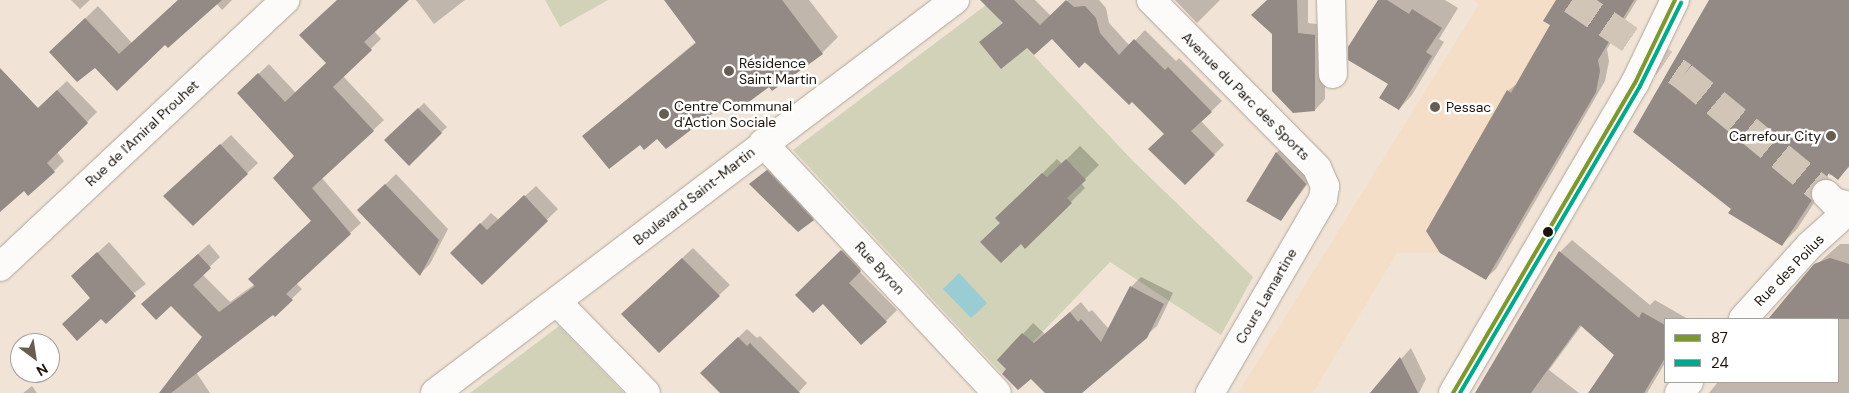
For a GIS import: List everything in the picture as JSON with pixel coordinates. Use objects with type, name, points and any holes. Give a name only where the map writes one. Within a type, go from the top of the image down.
[{"type":"street","name":"Rue de l'Amiral Prouhet","points":[[0,267],[285,0]]},
{"type":"street","name":"Boulevard Saint-Martin","points":[[435,393],[557,302],[763,143],[955,0]]},
{"type":"street","name":"Avenue du Parc des Sports","points":[[1151,0],[1320,171],[1325,186],[1323,199]]},
{"type":"street","points":[[1331,0],[1334,74]]},
{"type":"street","points":[[1453,393],[1635,83],[1675,0]]},
{"type":"street","name":"Rue Byron","points":[[763,143],[996,393]]},
{"type":"street","name":"Cours Lamartine","points":[[1210,393],[1323,199]]},
{"type":"street","name":"Rue des Poilus","points":[[1744,318],[1841,211]]},
{"type":"street","points":[[557,302],[646,393]]},
{"type":"street","points":[[1679,393],[1688,383]]},
{"type":"shaded area","points":[[1473,0],[1634,0],[1591,50],[1600,71],[1596,92],[1486,280],[1440,253],[1397,253],[1313,393],[1238,393],[1479,4]]},
{"type":"green space","points":[[545,0],[608,0],[560,27]]},
{"type":"green space","points":[[986,5],[1132,160],[1253,277],[1221,335],[1110,262],[1002,374],[793,150]]},
{"type":"green space","points":[[559,326],[624,393],[470,393]]},
{"type":"water","points":[[959,273],[987,303],[971,318],[943,289]]},
{"type":"building","points":[[178,0],[222,0],[168,48],[165,45],[117,91],[95,68],[77,82],[49,52],[85,18],[119,54]]},
{"type":"building","points":[[337,0],[409,0],[364,42],[372,50],[333,87],[374,131],[312,188],[351,234],[286,294],[293,300],[275,317],[273,315],[171,393],[159,393],[202,337],[171,306],[156,320],[141,304],[198,254],[211,268],[193,285],[219,312],[255,286],[248,279],[311,221],[273,178],[294,156],[237,93],[258,73],[285,102],[326,63],[299,35]]},
{"type":"building","name":"Résidence Saint Martin","points":[[664,0],[782,0],[823,54],[772,91],[769,87],[738,110],[730,100],[666,149],[657,139],[644,150],[640,145],[609,169],[582,136],[696,43]]},
{"type":"building","points":[[980,0],[1014,0],[1040,25],[1066,0],[1074,7],[1085,6],[1096,18],[1100,33],[1119,55],[1134,39],[1165,70],[1168,67],[1212,112],[1191,131],[1215,155],[1185,185],[1148,149],[1164,134],[1132,102],[1129,105],[1085,62],[1079,68],[1052,39],[1034,55],[1027,48],[1001,69],[979,42],[1003,23]]},
{"type":"building","points":[[1267,0],[1297,0],[1298,33],[1315,35],[1315,111],[1293,113],[1272,91],[1272,34],[1251,15]]},
{"type":"building","points":[[1378,0],[1387,0],[1409,14],[1412,9],[1442,28],[1426,52],[1432,56],[1399,110],[1379,98],[1388,84],[1348,60],[1348,47]]},
{"type":"building","points":[[1556,0],[1634,0],[1598,60],[1600,71],[1596,92],[1486,280],[1440,253],[1426,231],[1507,90],[1511,93],[1550,25],[1543,21]]},
{"type":"building","points":[[1709,0],[1849,0],[1849,166],[1838,180],[1829,173],[1825,179],[1815,183],[1812,200],[1782,246],[1728,213],[1731,209],[1633,132]]},
{"type":"building","points":[[0,68],[38,108],[57,90],[88,123],[47,163],[55,172],[28,196],[24,191],[0,212]]},
{"type":"building","points":[[418,108],[442,133],[409,166],[384,140]]},
{"type":"building","points":[[220,144],[248,174],[193,226],[163,196]]},
{"type":"building","points":[[1276,152],[1306,184],[1281,221],[1246,201]]},
{"type":"building","points":[[1066,159],[1086,180],[1067,198],[1072,203],[1025,249],[1021,244],[1001,263],[980,242],[1000,223],[995,218],[1042,173],[1047,177]]},
{"type":"building","points":[[767,170],[814,220],[798,232],[749,184]]},
{"type":"building","points":[[385,184],[439,240],[420,276],[357,210]]},
{"type":"building","points":[[524,195],[548,221],[482,285],[450,253],[480,223],[487,230]]},
{"type":"building","points":[[841,250],[861,271],[849,283],[887,322],[861,345],[823,304],[813,313],[795,295]]},
{"type":"building","points":[[1559,251],[1639,318],[1642,312],[1664,324],[1664,360],[1644,393],[1588,393],[1614,355],[1580,325],[1531,393],[1475,393]]},
{"type":"building","points":[[97,252],[136,296],[106,324],[101,319],[77,341],[62,324],[90,298],[71,276]]},
{"type":"building","points":[[682,258],[720,296],[659,353],[621,314]]},
{"type":"building","points":[[1830,258],[1849,264],[1849,319],[1769,318],[1814,264]]},
{"type":"building","points":[[1130,286],[1164,304],[1147,338],[1082,393],[1045,393],[1031,379],[1018,390],[1002,374],[1006,369],[997,360],[1022,333],[1034,343],[1070,312],[1078,322],[1081,319],[1101,342]]},
{"type":"building","points":[[738,337],[747,346],[750,343],[800,393],[720,393],[700,373]]},
{"type":"building","points":[[1400,357],[1418,393],[1370,393]]},
{"type":"tunnel","points":[[1572,0],[1683,76],[1826,194]]},
{"type":"transit line","name":"87","points":[[1453,393],[1635,83],[1675,0]]},
{"type":"transit line","name":"24","points":[[1460,393],[1640,86],[1681,3]]},
{"type":"place","name":"Résidence Saint Martin","points":[[729,71]]},
{"type":"place","name":"Pessac","points":[[1435,107]]},
{"type":"place","name":"Centre Communal d'Action Sociale","points":[[664,114]]},
{"type":"place","name":"Carrefour City","points":[[1831,136]]}]
